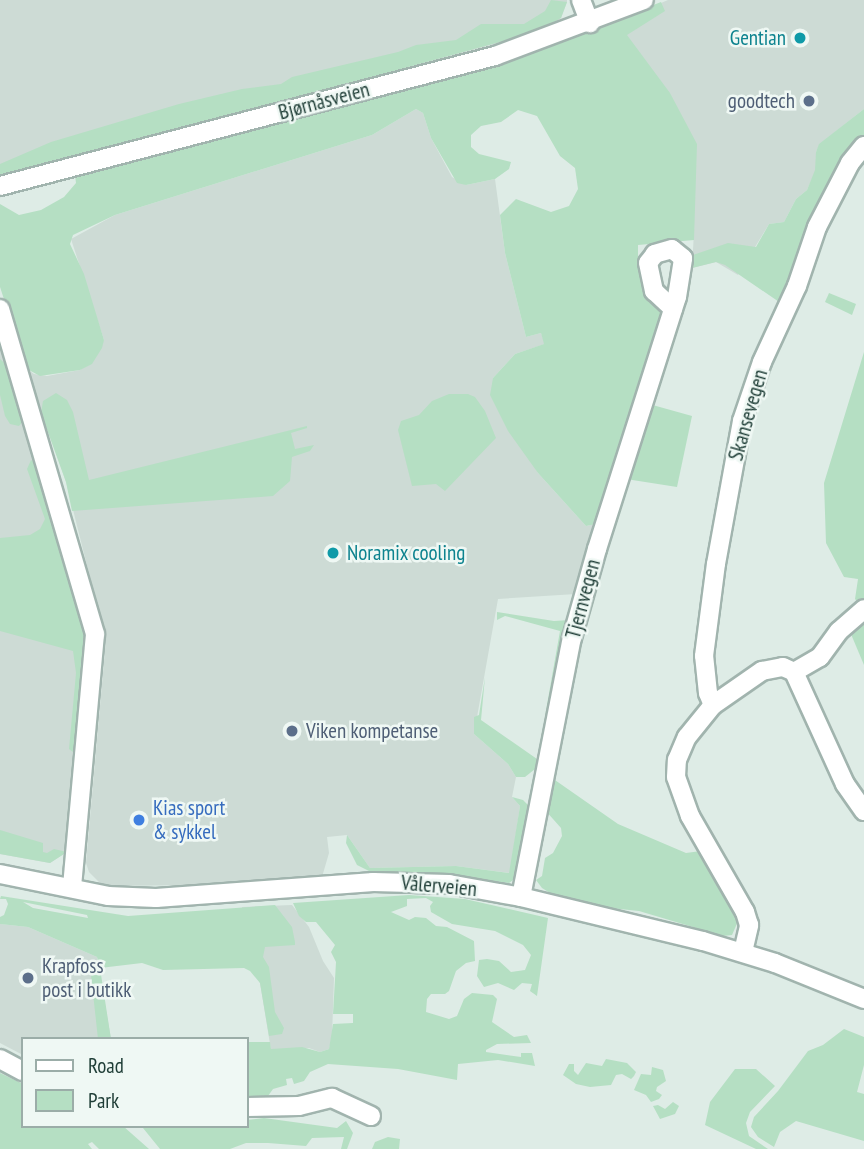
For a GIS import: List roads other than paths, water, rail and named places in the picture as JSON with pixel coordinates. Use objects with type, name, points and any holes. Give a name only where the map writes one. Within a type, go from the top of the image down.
[{"type":"street","points":[[581,0],[590,23]]},
{"type":"street","name":"Bjørnåsveien","points":[[0,186],[495,56],[590,23],[644,0]]},
{"type":"street","name":"Skansevegen","points":[[713,705],[705,675],[704,656],[716,564],[742,421],[762,362],[797,286],[817,227],[844,173],[864,146]]},
{"type":"street","points":[[0,309],[95,634],[72,888]]},
{"type":"street","name":"Tjernvegen","points":[[521,897],[572,638],[673,309]]},
{"type":"street","points":[[794,672],[820,657],[839,631],[864,609]]},
{"type":"street","points":[[743,952],[749,925],[745,912],[690,816],[676,777],[677,760],[687,737],[713,705],[762,671],[783,667],[794,672],[845,784],[864,811]]},
{"type":"street","name":"Vålerveien","points":[[0,874],[108,896],[156,898],[406,881],[449,884],[521,897],[743,952],[864,999]]},
{"type":"street","points":[[0,1059],[21,1070]]},
{"type":"street","points":[[248,1107],[299,1106],[332,1098],[371,1116]]},
{"type":"place","name":"Gentian","points":[[800,38]]},
{"type":"place","name":"goodtech","points":[[809,101]]},
{"type":"place","name":"Noramix cooling","points":[[333,553]]},
{"type":"place","name":"Viken kompetanse","points":[[292,731]]},
{"type":"place","name":"Kias sport & sykkel","points":[[139,820]]},
{"type":"place","name":"Krapfoss post i butikk","points":[[28,978]]}]
